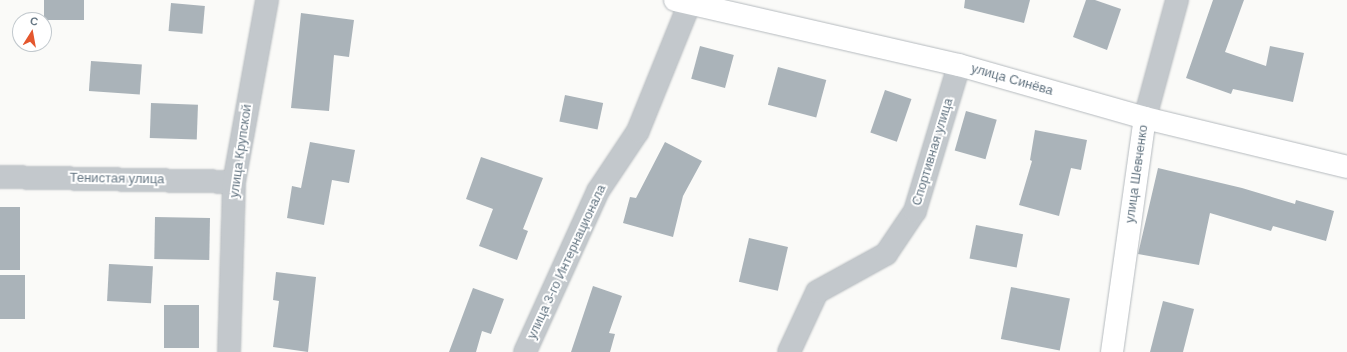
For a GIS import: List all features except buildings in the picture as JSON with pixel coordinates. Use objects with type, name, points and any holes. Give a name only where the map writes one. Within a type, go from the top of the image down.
[{"type":"main road","name":"улица Синёва","points":[[685,1],[959,65],[1145,118],[1347,166]]},
{"type":"main road","name":"улица Шевченко","points":[[1112,352],[1145,118]]},
{"type":"street","name":"улица Крупской","points":[[229,352],[234,182],[267,0]]},
{"type":"street","name":"улица Шевченко","points":[[1145,118],[1177,0]]},
{"type":"street","name":"улица 3-го Интернационала","points":[[525,352],[598,191],[638,131],[685,1]]},
{"type":"street","name":"Спортивная улица","points":[[789,352],[817,292],[886,254],[915,210],[959,65]]},
{"type":"street","name":"Тенистая улица","points":[[0,177],[234,182]]}]
